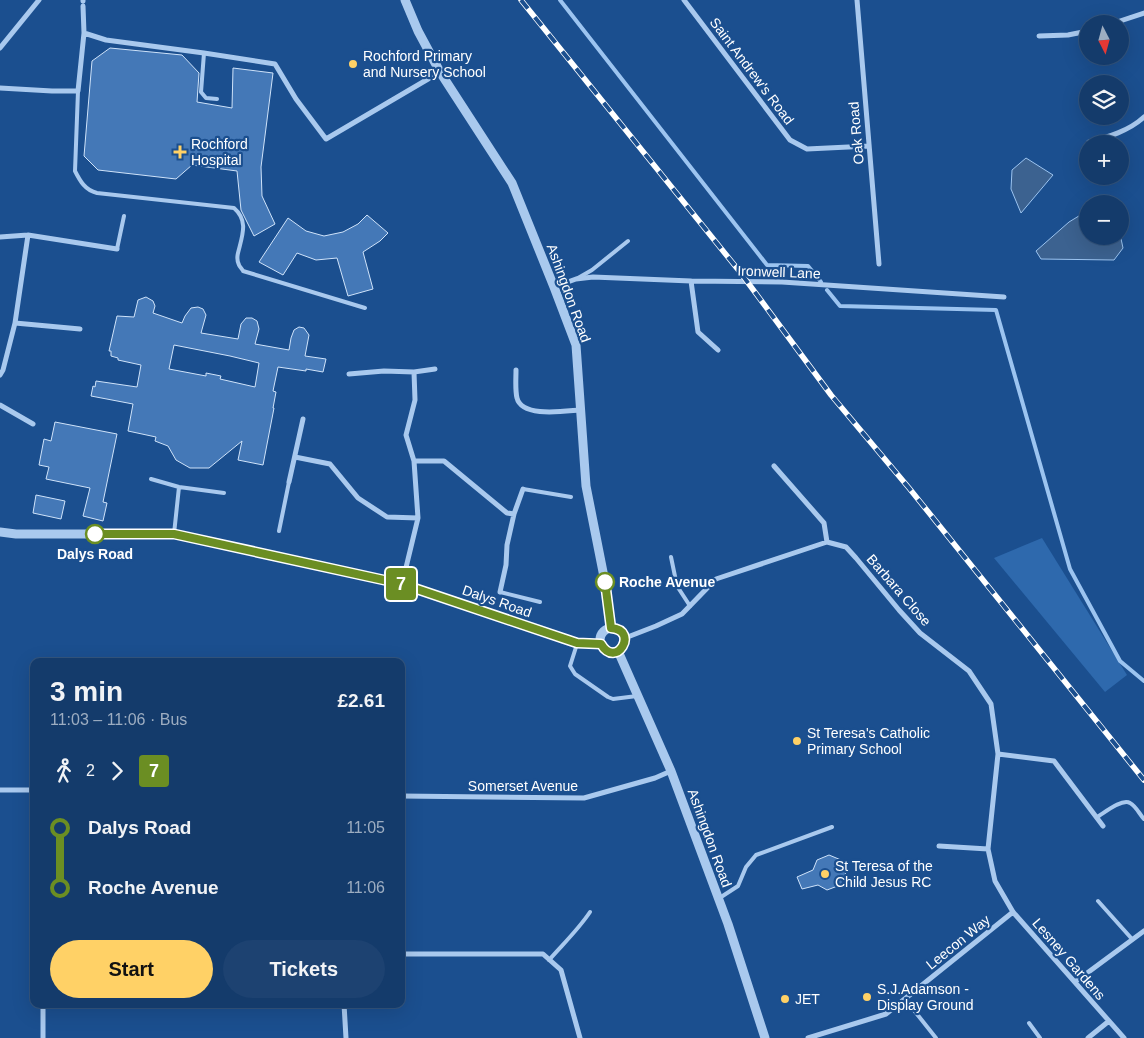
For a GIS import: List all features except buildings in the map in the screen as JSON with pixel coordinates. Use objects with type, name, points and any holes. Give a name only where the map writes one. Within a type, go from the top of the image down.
[{"type":"street","points":[[0,48],[39,0]]},
{"type":"street","name":"Ashingdon Road","points":[[405,0],[418,31],[440,72],[512,183],[576,345],[586,486],[605,582],[611,628]]},
{"type":"street","name":"Saint Andrew's Road","points":[[684,0],[790,140],[807,149],[869,146]]},
{"type":"street","name":"Oak Road","points":[[857,0],[879,264]]},
{"type":"street","points":[[0,88],[78,91],[84,33],[83,2]]},
{"type":"street","points":[[1129,18],[1144,13]]},
{"type":"street","points":[[84,33],[106,40],[274,64],[296,99],[326,139],[440,72]]},
{"type":"street","points":[[1039,36],[1079,33]]},
{"type":"street","points":[[1111,135],[1136,124],[1144,117]]},
{"type":"street","points":[[0,236],[28,235],[117,249]]},
{"type":"street","points":[[1,372],[15,323],[28,235]]},
{"type":"street","name":"Ironwell Lane","points":[[554,287],[576,279],[593,277],[782,282],[1004,296]]},
{"type":"street","points":[[692,281],[698,332],[718,350]]},
{"type":"street","points":[[15,323],[80,329]]},
{"type":"street","points":[[349,374],[384,371],[414,372],[435,369]]},
{"type":"street","points":[[516,370],[517,399],[526,409],[543,412],[580,410]]},
{"type":"street","points":[[402,584],[418,518],[414,461],[406,435],[415,400],[414,372]]},
{"type":"street","points":[[0,405],[33,424]]},
{"type":"street","points":[[289,482],[303,419]]},
{"type":"street","points":[[295,458],[330,464],[358,498],[387,516],[418,518]]},
{"type":"street","points":[[414,461],[444,461],[507,513],[514,514]]},
{"type":"street","points":[[625,638],[682,614],[716,579],[827,542],[824,523],[774,466]]},
{"type":"street","points":[[500,592],[506,564],[507,545],[514,514],[523,489]]},
{"type":"street","name":"Dalys Road","points":[[0,532],[16,534],[174,534],[402,584],[577,643],[601,644]]},
{"type":"street","name":"Barbara Close","points":[[827,542],[846,547],[920,633],[969,671],[991,704],[998,754],[988,850],[995,881],[1013,912]]},
{"type":"street","points":[[611,628],[621,631],[625,638],[623,646],[618,651],[606,651],[601,644],[602,634],[611,628]]},
{"type":"street","name":"Ashingdon Road","points":[[618,651],[671,771],[718,899],[765,1038]]},
{"type":"street","points":[[998,754],[1054,761],[1103,826]]},
{"type":"street","name":"Somerset Avenue","points":[[405,796],[584,798],[655,778],[671,771]]},
{"type":"street","points":[[0,790],[30,790]]},
{"type":"street","points":[[938,846],[988,850]]},
{"type":"street","name":"Lesney Gardens","points":[[1013,912],[1124,1038]]},
{"type":"street","name":"Leecon Way","points":[[808,1038],[886,1014],[1013,912]]},
{"type":"street","points":[[1074,982],[1144,930]]},
{"type":"street","points":[[405,954],[543,954],[561,970],[580,1038]]},
{"type":"street","points":[[42,1008],[43,1038]]},
{"type":"street","points":[[344,1008],[346,1038]]},
{"type":"street","points":[[1088,1038],[1109,1021]]},
{"type":"lane","points":[[204,53],[201,92],[206,98],[217,99]]},
{"type":"lane","points":[[78,91],[74,171],[89,191],[234,208],[244,222],[237,259],[244,271],[365,308]]},
{"type":"lane","points":[[117,249],[124,216]]},
{"type":"lane","points":[[576,279],[592,270],[628,241]]},
{"type":"lane","points":[[151,479],[179,487],[224,493]]},
{"type":"lane","points":[[279,531],[289,482]]},
{"type":"lane","points":[[174,534],[179,487]]},
{"type":"lane","points":[[523,489],[571,497]]},
{"type":"lane","points":[[671,557],[677,586],[690,606]]},
{"type":"lane","points":[[500,592],[540,602]]},
{"type":"lane","points":[[577,643],[570,666],[575,674],[613,699],[637,696]]},
{"type":"lane","points":[[1097,817],[1117,804],[1126,802],[1131,804],[1144,819]]},
{"type":"lane","points":[[718,899],[738,886],[746,867],[756,855],[832,827]]},
{"type":"lane","points":[[1098,901],[1132,940]]},
{"type":"lane","points":[[550,960],[580,927],[590,912]]},
{"type":"lane","points":[[905,999],[936,1038]]},
{"type":"lane","points":[[1029,1023],[1040,1038]]},
{"type":"shaded area","points":[[1026,158],[1053,175],[1021,213],[1011,189],[1012,170]]},
{"type":"shaded area","points":[[1079,216],[1079,245],[1122,245],[1123,248],[1114,260],[1041,259],[1036,251],[1069,222]]},
{"type":"shaded area","points":[[1042,538],[1127,675],[1105,692],[994,558]]},
{"type":"waterway","points":[[560,0],[767,265],[808,266],[821,282]]},
{"type":"waterway","points":[[827,290],[840,306],[996,310],[1070,569],[1120,661],[1144,681]]},
{"type":"railway","points":[[521,0],[740,272],[831,395],[909,488],[1144,780]]},
{"type":"bus line","name":"7","points":[[95,534],[174,534],[402,584],[577,643],[601,644],[606,651],[614,652],[621,649],[625,638],[621,631],[611,628],[605,582]]},
{"type":"place","name":"Rochford Primary and Nursery School","points":[[353,64]]},
{"type":"place","name":"Rochford Hospital","points":[[180,152]]},
{"type":"place","name":"Dalys Road","points":[[95,534]]},
{"type":"place","name":"Roche Avenue","points":[[605,582]]},
{"type":"place","name":"St Teresa's Catholic Primary School","points":[[797,741]]},
{"type":"place","name":"St Teresa of the Child Jesus RC","points":[[825,874]]},
{"type":"place","name":"S.J.Adamson - Display Ground","points":[[867,997]]},
{"type":"place","name":"JET","points":[[785,999]]}]
